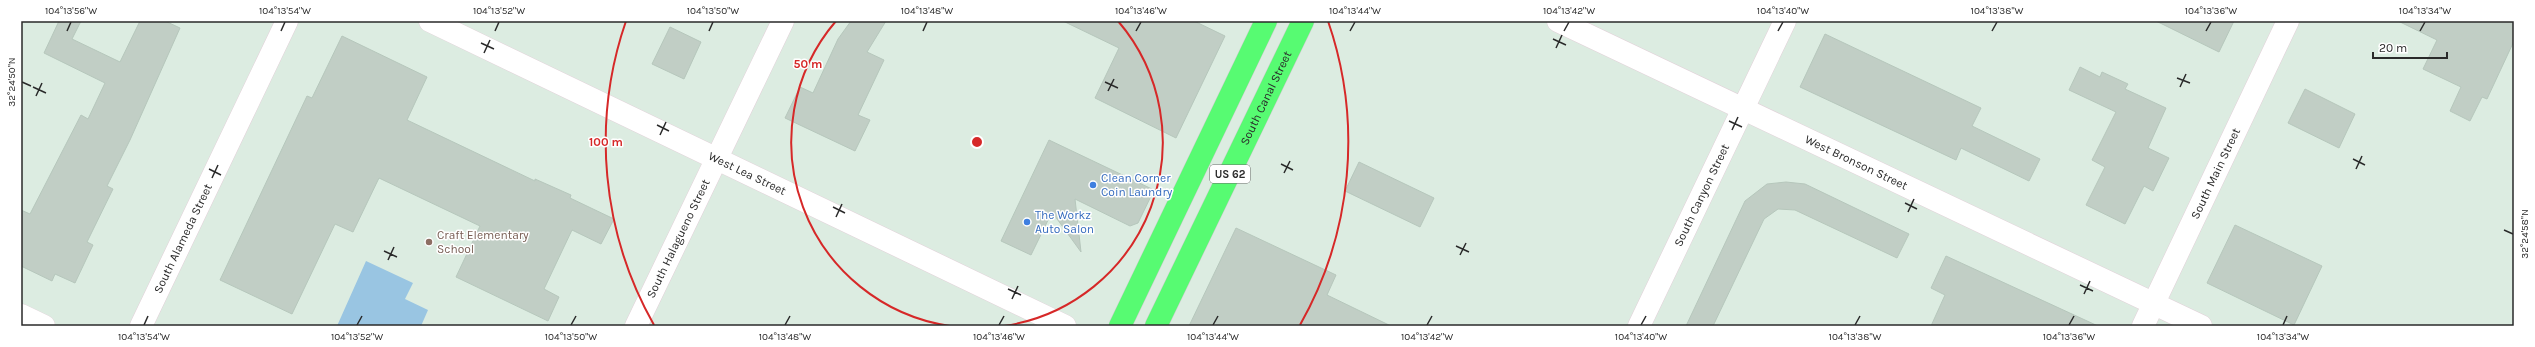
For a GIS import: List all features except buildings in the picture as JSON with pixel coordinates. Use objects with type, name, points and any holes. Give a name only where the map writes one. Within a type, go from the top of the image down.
[{"type":"highway","name":"US 62","points":[[1120,326],[1266,21]]},
{"type":"highway","name":"South Canal Street","points":[[1156,326],[1304,21]]},
{"type":"street","name":"South Alameda Street","points":[[142,326],[287,21]]},
{"type":"street","name":"West Lea Street","points":[[430,21],[1065,326]]},
{"type":"street","name":"South Halagueno Street","points":[[636,326],[783,21]]},
{"type":"street","name":"West Bronson Street","points":[[1558,21],[2201,326]]},
{"type":"street","name":"South Canyon Street","points":[[1639,326],[1785,21]]},
{"type":"street","name":"South Main Street","points":[[2143,326],[2288,21]]},
{"type":"street","points":[[21,315],[44,326]]},
{"type":"shaded area","points":[[366,261],[413,283],[405,299],[428,310],[421,326],[337,326]]},
{"type":"place","name":"Clean Corner Coin Laundry","points":[[1093,185]]},
{"type":"place","name":"The Workz Auto Salon","points":[[1027,222]]},
{"type":"place","name":"Craft Elementary School","points":[[429,242]]}]
